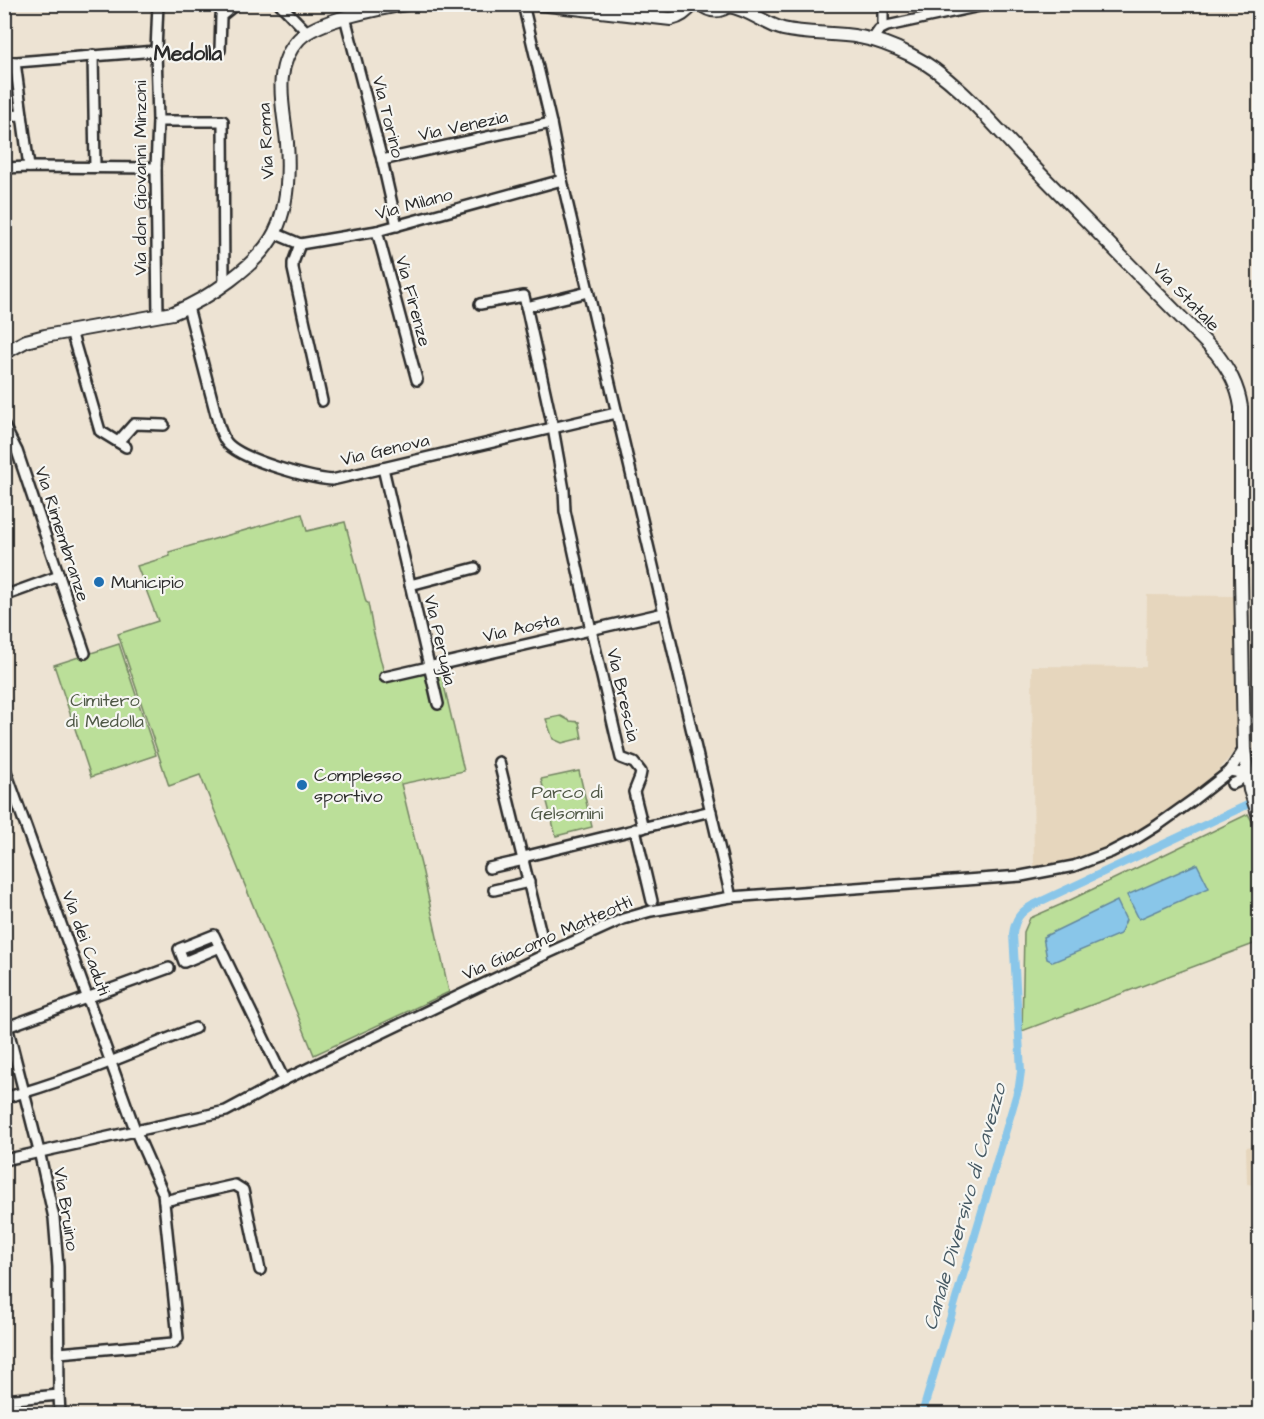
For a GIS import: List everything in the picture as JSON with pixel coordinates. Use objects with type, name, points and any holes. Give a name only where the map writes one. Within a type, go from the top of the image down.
[{"type":"main road","name":"Via Roma","points":[[4,352],[26,341],[173,313],[188,307],[224,285],[256,256],[274,233],[282,213],[286,191],[287,144],[280,79],[291,49],[306,32],[323,24],[406,4]]},
{"type":"main road","points":[[539,4],[585,7],[668,19],[679,17],[690,8],[704,7],[716,11],[730,5]]},
{"type":"main road","name":"Via Statale","points":[[730,5],[745,8],[770,25],[786,30],[859,36],[886,44],[912,55],[937,71],[957,88],[1216,353],[1227,367],[1239,393],[1241,407],[1244,749],[1250,792],[1258,815]]},
{"type":"street","name":"Via don Giovanni Minzoni","points":[[158,4],[156,51],[158,316]]},
{"type":"street","points":[[220,50],[221,16],[236,4]]},
{"type":"street","points":[[523,4],[616,413],[731,897]]},
{"type":"street","points":[[883,27],[884,4]]},
{"type":"street","points":[[872,40],[883,27],[989,4]]},
{"type":"street","points":[[284,7],[306,32]]},
{"type":"street","name":"Via Torino","points":[[345,17],[397,226]]},
{"type":"street","points":[[4,63],[156,51]]},
{"type":"street","points":[[93,55],[95,168]]},
{"type":"street","points":[[15,62],[29,167]]},
{"type":"street","points":[[4,116],[22,115]]},
{"type":"street","points":[[158,121],[223,122],[224,285]]},
{"type":"street","name":"Via Venezia","points":[[382,160],[551,123]]},
{"type":"street","points":[[4,168],[156,168]]},
{"type":"street","name":"Via Milano","points":[[300,244],[397,226],[562,180]]},
{"type":"street","name":"Via Firenze","points":[[376,231],[417,380]]},
{"type":"street","points":[[274,233],[300,244],[293,269],[322,401]]},
{"type":"street","points":[[526,307],[588,292]]},
{"type":"street","points":[[480,304],[524,296],[553,428],[564,490],[565,511],[591,630]]},
{"type":"street","name":"Via Genova","points":[[188,307],[219,426],[227,443],[258,461],[323,479],[332,480],[616,413]]},
{"type":"street","points":[[71,331],[100,432],[122,444],[134,424],[164,424]]},
{"type":"street","name":"Via Rimembranze","points":[[4,426],[17,451],[85,653]]},
{"type":"street","name":"Via Perugia","points":[[383,468],[438,704]]},
{"type":"street","name":"Via Perugia","points":[[410,585],[475,568]]},
{"type":"street","points":[[5,594],[59,576]]},
{"type":"street","name":"Via Aosta","points":[[385,676],[664,613]]},
{"type":"street","name":"Via Brescia","points":[[591,630],[621,758],[634,763],[641,772],[634,792],[639,828]]},
{"type":"street","name":"Via Giacomo Matteotti","points":[[4,1160],[226,1111],[284,1080],[546,954],[623,919],[651,911],[731,897],[1021,876],[1074,866],[1111,852],[1173,815],[1230,771],[1244,749]]},
{"type":"street","points":[[499,762],[546,954]]},
{"type":"street","points":[[1230,771],[1247,774]]},
{"type":"street","name":"Via dei Caduti","points":[[6,772],[136,1132],[163,1193],[178,1338],[172,1343],[58,1353]]},
{"type":"street","points":[[1232,784],[1247,774]]},
{"type":"street","points":[[1217,782],[1232,784],[1250,792]]},
{"type":"street","points":[[489,868],[711,811]]},
{"type":"street","points":[[639,828],[652,902]]},
{"type":"street","points":[[494,890],[529,882]]},
{"type":"street","points":[[220,947],[284,1080]]},
{"type":"street","points":[[6,1028],[169,968]]},
{"type":"street","name":"Via Bruino","points":[[4,1014],[54,1218],[58,1267],[60,1414]]},
{"type":"street","points":[[4,1098],[24,1093],[195,1028]]},
{"type":"street","points":[[164,1201],[235,1185],[243,1190],[260,1270]]},
{"type":"street","points":[[4,1400],[59,1395]]},
{"type":"shaded area","points":[[1147,595],[1236,596],[1238,746],[1220,769],[1175,808],[1127,840],[1084,858],[1034,871],[1032,666],[1146,667]]},
{"type":"shaded area","points":[[1260,1145],[1259,1186],[1247,1184],[1246,1147]]},
{"type":"green space","name":"Complesso sportivo","points":[[302,514],[307,531],[345,522],[368,603],[384,673],[438,660],[464,771],[401,784],[449,992],[314,1055],[200,775],[169,786],[118,634],[158,621],[137,566],[170,556],[169,552]]},
{"type":"green space","name":"Cimitero di Medolla","points":[[119,644],[156,755],[91,777],[54,665]]},
{"type":"green space","points":[[561,716],[570,721],[579,722],[582,738],[562,743],[553,739],[546,719]]},
{"type":"green space","name":"Parco di Gelsomini","points":[[579,771],[592,827],[556,836],[541,779]]},
{"type":"green space","points":[[1248,814],[1259,834],[1259,942],[1022,1031],[1024,932],[1030,918]]},
{"type":"water","points":[[1197,864],[1209,888],[1139,919],[1127,895]]},
{"type":"water","points":[[1117,901],[1126,920],[1120,934],[1053,962],[1047,959],[1043,937]]},
{"type":"waterway","name":"Canale Diversivo di Cavezzo","points":[[922,1414],[1019,1086],[1021,1071],[1013,934],[1017,920],[1021,913],[1033,905],[1260,799]]},
{"type":"place","name":"Municipio","points":[[99,582]]},
{"type":"place","name":"Complesso sportivo","points":[[302,785]]},
{"type":"district","name":"Medolla","points":[[188,53]]}]
